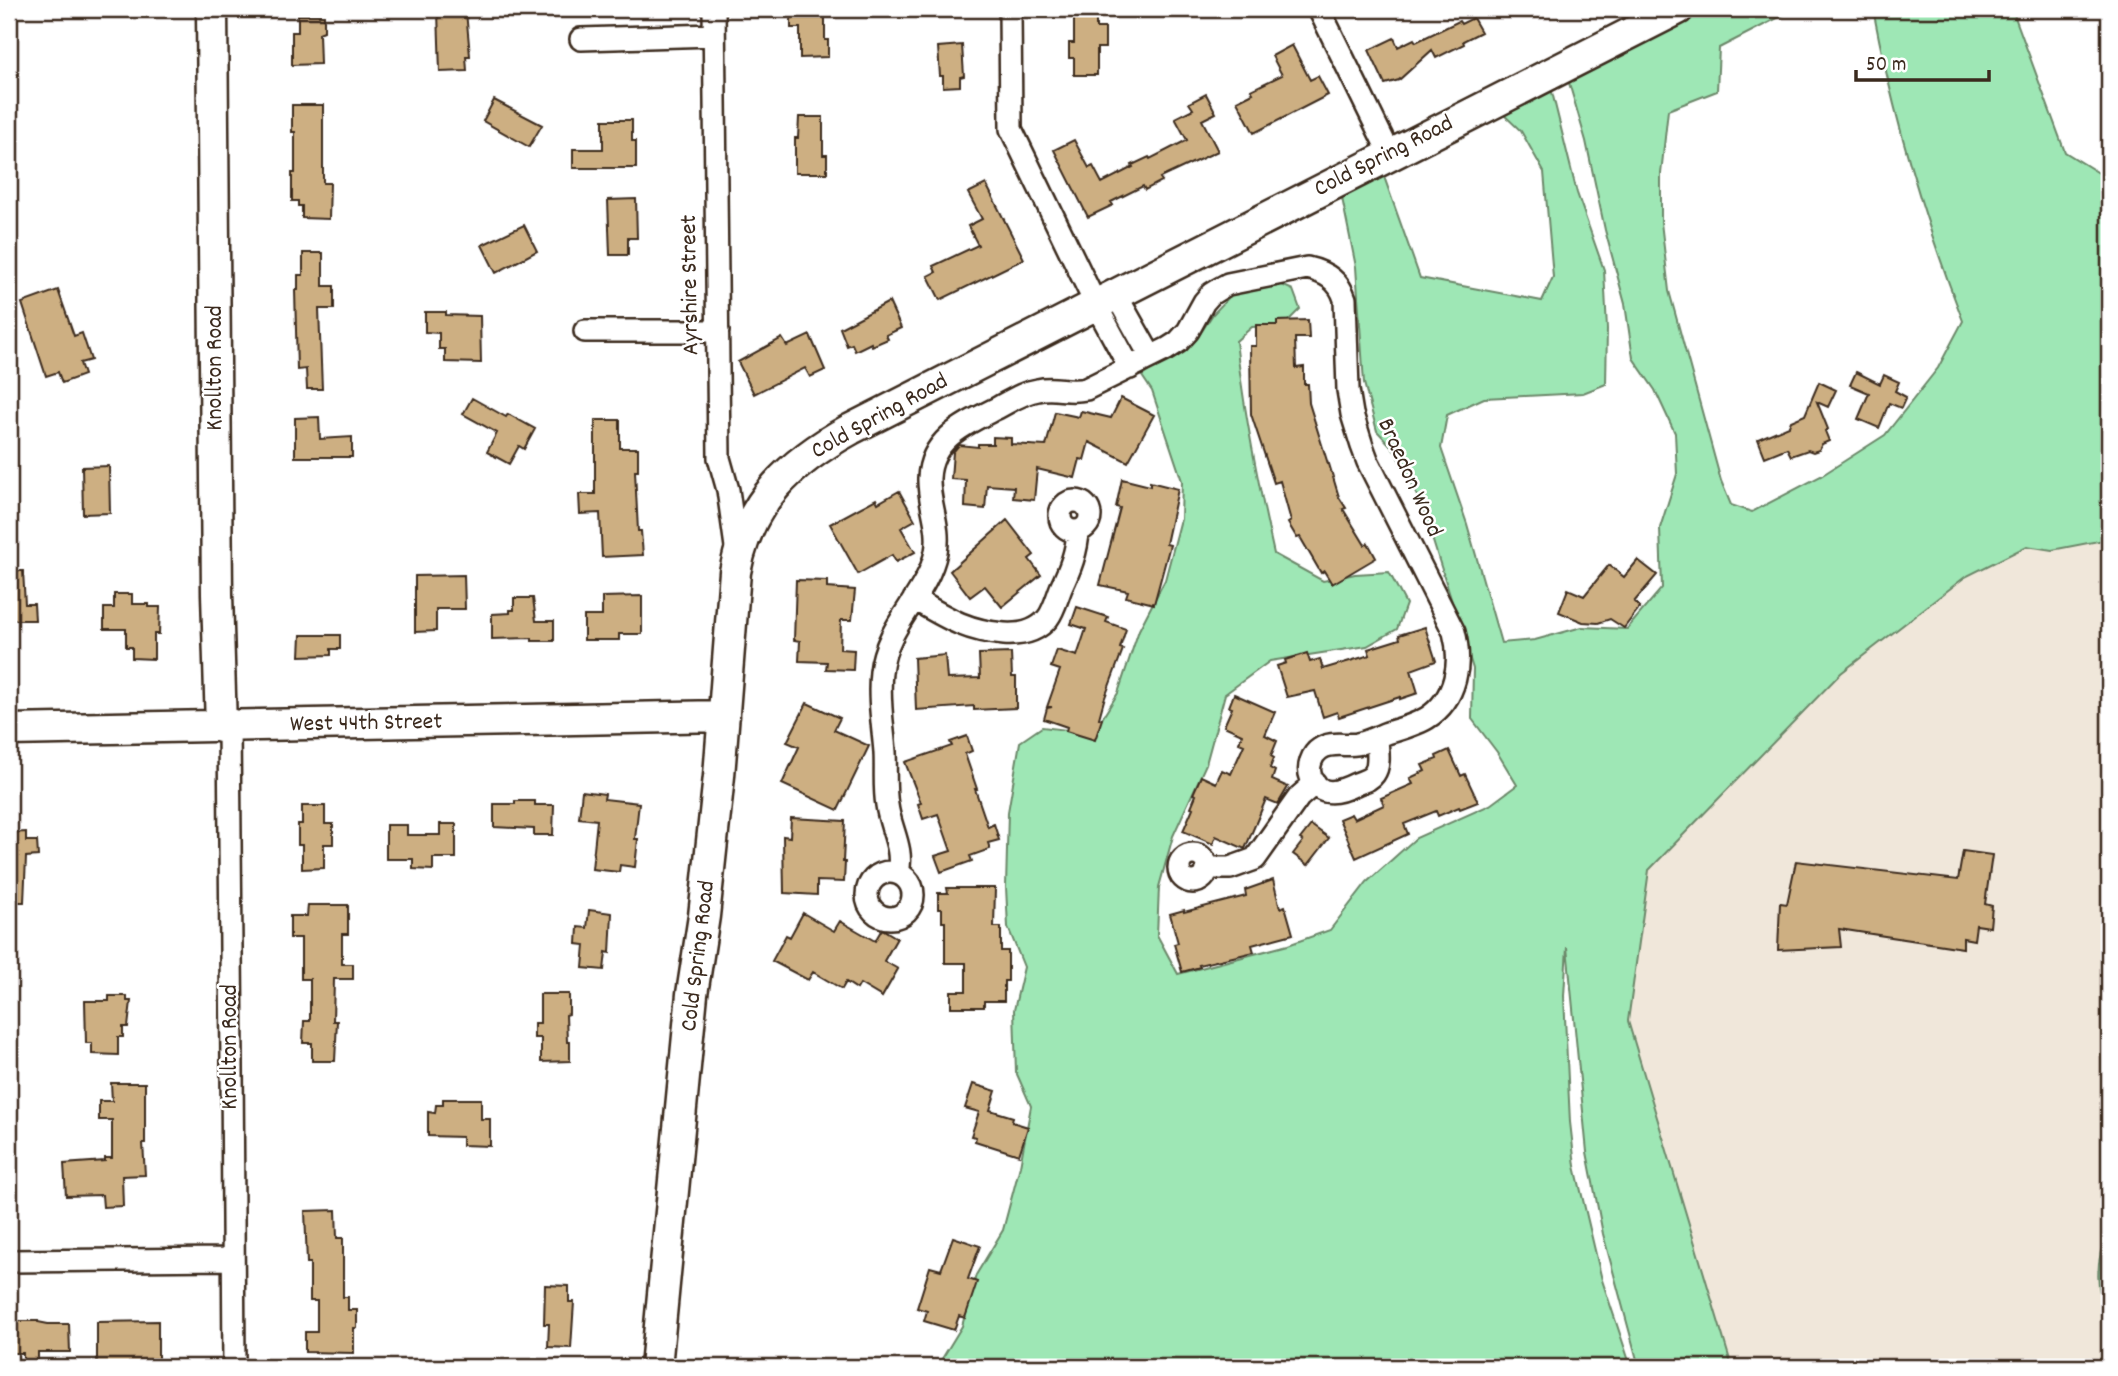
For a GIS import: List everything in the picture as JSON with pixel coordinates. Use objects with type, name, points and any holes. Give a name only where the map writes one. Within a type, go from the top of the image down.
[{"type":"street","name":"Knollton Road","points":[[212,9],[217,594],[225,727],[234,1367]]},
{"type":"street","name":"Ayrshire Street","points":[[714,9],[719,458],[728,491],[737,559]]},
{"type":"street","points":[[1010,9],[1011,129],[1106,300],[1151,358]]},
{"type":"street","points":[[1319,9],[1390,154]]},
{"type":"street","name":"Cold Spring Road","points":[[656,1367],[692,994],[704,916],[737,559],[750,524],[768,494],[783,476],[808,455],[851,429],[1678,9]]},
{"type":"street","points":[[580,39],[714,35]]},
{"type":"street","name":"Braedon Wood","points":[[898,873],[900,853],[890,823],[886,799],[880,687],[883,657],[887,644],[931,567],[936,552],[937,536],[929,476],[932,461],[943,441],[960,427],[1025,394],[1045,389],[1074,392],[1086,389],[1151,358],[1178,342],[1188,331],[1204,302],[1211,294],[1228,284],[1300,268],[1319,271],[1335,282],[1343,292],[1346,306],[1347,382],[1357,430],[1368,462],[1454,632],[1458,659],[1454,682],[1446,698],[1428,717],[1377,737]]},
{"type":"street","points":[[1106,300],[1130,368]]},
{"type":"street","points":[[585,331],[718,331]]},
{"type":"street","points":[[914,598],[952,621],[980,632],[1018,635],[1034,629],[1042,624],[1051,612],[1073,561],[1078,531]]},
{"type":"street","name":"West 44th Street","points":[[9,730],[724,716]]},
{"type":"street","points":[[1377,737],[1377,766],[1372,777],[1339,792],[1324,791],[1315,783],[1310,767],[1314,755],[1321,748],[1332,744],[1355,744],[1377,737]]},
{"type":"street","points":[[1206,867],[1230,868],[1255,859],[1299,797],[1315,783]]},
{"type":"street","points":[[9,1261],[231,1259]]},
{"type":"shaded area","points":[[2109,478],[2109,1367],[1732,1367],[1628,1021],[1649,870],[1841,673],[1965,577],[2056,531]]},
{"type":"green space","points":[[1696,9],[1795,9],[1719,48],[1717,91],[1668,110],[1661,174],[1661,222],[1669,291],[1721,481],[1731,505],[1752,512],[1821,476],[1885,435],[1938,368],[1963,321],[1935,245],[1911,167],[1873,9],[2012,9],[2065,152],[2102,175],[2109,166],[2109,539],[2052,550],[2027,546],[1965,577],[1841,673],[1649,870],[1628,1021],[1732,1367],[1639,1367],[1603,1234],[1587,1152],[1567,947],[1564,996],[1570,1122],[1575,1166],[1602,1280],[1631,1367],[937,1367],[962,1326],[976,1275],[1003,1230],[1020,1166],[1031,1106],[1016,1072],[1014,1010],[1024,967],[1008,927],[1006,887],[1008,812],[1020,742],[1042,727],[1084,732],[1098,725],[1118,693],[1139,630],[1165,580],[1181,519],[1182,481],[1152,391],[1142,376],[1198,337],[1213,314],[1231,295],[1273,281],[1293,290],[1300,309],[1284,325],[1252,327],[1236,341],[1252,448],[1274,554],[1323,581],[1355,574],[1389,572],[1406,604],[1397,629],[1367,646],[1270,661],[1225,694],[1206,764],[1173,836],[1159,887],[1157,935],[1178,974],[1288,945],[1330,930],[1367,882],[1416,838],[1490,805],[1517,785],[1472,719],[1473,669],[1422,506],[1394,449],[1377,431],[1364,383],[1356,267],[1341,193],[1382,171],[1420,278],[1542,301],[1553,277],[1544,172],[1521,131],[1502,113],[1551,88],[1577,193],[1604,270],[1606,384],[1583,393],[1484,398],[1447,415],[1441,448],[1467,524],[1501,643],[1535,640],[1582,627],[1627,629],[1662,588],[1660,528],[1677,474],[1675,433],[1655,390],[1633,358],[1625,304],[1605,230],[1586,141],[1567,76]]},
{"type":"green space","points":[[2109,1229],[2109,1321],[2101,1298],[2098,1275],[2101,1252]]},
{"type":"building","points":[[791,9],[825,9],[828,57],[800,58],[800,28],[791,28]]},
{"type":"building","points":[[1074,9],[1096,9],[1096,28],[1105,28],[1105,48],[1097,48],[1097,75],[1074,75],[1074,58],[1069,58],[1069,43],[1074,43]]},
{"type":"building","points":[[466,11],[470,56],[466,56],[467,71],[440,72],[438,12]]},
{"type":"building","points":[[298,15],[324,15],[324,31],[319,33],[320,64],[292,65],[292,32],[298,32]]},
{"type":"building","points":[[1473,18],[1481,32],[1436,58],[1432,50],[1399,80],[1385,84],[1369,50],[1394,38],[1398,47],[1414,39],[1416,42],[1459,21],[1461,24]]},
{"type":"building","points":[[962,45],[964,76],[960,77],[960,86],[943,87],[938,47]]},
{"type":"building","points":[[1292,45],[1310,80],[1318,76],[1328,95],[1254,133],[1237,101],[1253,93],[1251,90],[1282,75],[1272,56]]},
{"type":"building","points":[[1206,94],[1216,113],[1202,120],[1218,151],[1160,178],[1162,181],[1145,190],[1143,186],[1111,202],[1113,205],[1088,217],[1054,150],[1074,140],[1089,168],[1093,166],[1102,183],[1133,167],[1132,165],[1187,140],[1175,118],[1193,109],[1189,103]]},
{"type":"building","points":[[494,100],[542,125],[529,147],[483,121]]},
{"type":"building","points":[[292,105],[323,105],[323,183],[330,183],[329,219],[302,218],[302,206],[298,206],[298,201],[292,201],[295,132],[292,132]]},
{"type":"building","points":[[799,117],[823,117],[823,155],[827,155],[827,173],[795,173],[795,138],[798,138]]},
{"type":"building","points":[[603,120],[632,120],[632,141],[636,141],[636,168],[573,168],[573,149],[603,149]]},
{"type":"building","points":[[986,184],[1024,259],[940,300],[928,276],[936,272],[933,266],[978,245],[968,226],[982,219],[968,193]]},
{"type":"building","points":[[636,199],[637,238],[628,238],[628,255],[610,255],[608,200]]},
{"type":"building","points":[[524,225],[537,251],[496,273],[482,245]]},
{"type":"building","points":[[303,253],[323,253],[323,286],[334,286],[334,309],[319,309],[322,389],[307,389],[306,369],[297,370],[295,290],[298,290],[298,275],[303,275]]},
{"type":"building","points":[[58,290],[74,336],[82,333],[91,360],[80,363],[84,375],[62,383],[58,372],[46,376],[22,303]]},
{"type":"building","points":[[889,302],[901,328],[886,335],[888,339],[872,346],[871,343],[855,351],[852,344],[847,346],[840,328]]},
{"type":"building","points":[[425,312],[480,316],[481,363],[445,362],[445,349],[439,349],[439,333],[425,332]]},
{"type":"building","points":[[1308,320],[1309,338],[1295,338],[1296,368],[1304,367],[1304,384],[1308,384],[1309,403],[1339,497],[1346,508],[1343,509],[1376,558],[1332,584],[1324,571],[1321,573],[1300,537],[1297,538],[1288,523],[1291,521],[1280,481],[1274,483],[1251,414],[1250,346],[1256,346],[1256,325]]},
{"type":"building","points":[[810,335],[825,370],[810,377],[805,368],[754,394],[738,362],[782,338],[787,346]]},
{"type":"building","points":[[1856,372],[1880,384],[1884,375],[1899,382],[1895,391],[1906,397],[1901,408],[1889,403],[1879,428],[1858,419],[1869,393],[1850,385]]},
{"type":"building","points":[[1819,382],[1836,390],[1828,407],[1817,402],[1828,429],[1825,431],[1829,441],[1813,452],[1808,450],[1791,456],[1787,448],[1765,457],[1758,439],[1789,426],[1791,421],[1805,415]]},
{"type":"building","points":[[472,398],[535,429],[524,449],[519,446],[509,464],[487,452],[497,433],[463,414]]},
{"type":"building","points":[[1121,398],[1154,415],[1128,462],[1089,442],[1084,460],[1080,459],[1075,478],[1037,469],[1034,500],[1013,498],[1014,487],[987,485],[985,509],[965,507],[966,480],[951,479],[953,452],[959,445],[978,447],[978,444],[993,444],[993,437],[1011,438],[1011,444],[1046,446],[1055,412],[1079,417],[1081,411],[1111,418]]},
{"type":"building","points":[[319,417],[320,439],[352,437],[352,457],[295,457],[295,418]]},
{"type":"building","points":[[595,420],[620,420],[620,448],[638,448],[638,471],[635,471],[638,531],[641,531],[643,555],[602,557],[600,513],[580,514],[579,494],[595,494]]},
{"type":"building","points":[[109,466],[110,513],[83,514],[82,467]]},
{"type":"building","points":[[1122,479],[1178,489],[1166,544],[1170,545],[1154,604],[1126,597],[1128,591],[1100,585],[1120,508],[1116,507]]},
{"type":"building","points":[[899,491],[915,520],[901,528],[915,552],[896,562],[892,555],[858,574],[830,524],[876,499],[878,503]]},
{"type":"building","points":[[1007,520],[1034,555],[1029,559],[1041,575],[1002,607],[985,586],[970,597],[950,571]]},
{"type":"building","points":[[1638,560],[1657,575],[1634,602],[1640,607],[1624,628],[1610,619],[1598,623],[1583,622],[1559,612],[1568,589],[1584,596],[1609,565],[1624,577]]},
{"type":"building","points":[[9,571],[23,571],[25,604],[34,604],[35,620],[9,620]]},
{"type":"building","points":[[464,575],[465,609],[436,609],[436,631],[415,632],[415,576]]},
{"type":"building","points":[[796,580],[827,581],[827,588],[855,590],[852,620],[841,620],[840,649],[854,650],[853,670],[826,669],[827,662],[799,661],[800,641],[794,640]]},
{"type":"building","points":[[114,594],[132,594],[132,604],[160,607],[159,634],[154,634],[154,659],[132,658],[132,647],[126,647],[126,629],[104,629],[104,608],[114,608]]},
{"type":"building","points":[[642,596],[642,634],[619,634],[619,640],[584,640],[584,616],[602,616],[602,597]]},
{"type":"building","points":[[514,598],[533,598],[536,621],[554,621],[554,641],[532,641],[532,638],[492,639],[492,614],[510,613],[510,610],[514,610]]},
{"type":"building","points":[[1077,607],[1108,617],[1106,622],[1126,629],[1120,648],[1123,649],[1104,700],[1099,718],[1102,719],[1095,740],[1066,731],[1067,727],[1044,719],[1047,708],[1052,707],[1047,707],[1060,670],[1051,667],[1057,650],[1077,656],[1086,629],[1071,624]]},
{"type":"building","points":[[1425,627],[1436,661],[1411,670],[1418,693],[1339,717],[1337,712],[1323,717],[1315,691],[1287,697],[1277,666],[1286,663],[1285,660],[1307,653],[1310,662],[1320,659],[1323,669],[1370,655],[1368,649],[1400,639],[1399,635]]},
{"type":"building","points":[[301,635],[340,635],[340,649],[331,649],[331,655],[300,656]]},
{"type":"building","points":[[1011,653],[1012,677],[1016,677],[1016,708],[974,710],[974,706],[916,710],[914,658],[945,655],[947,679],[980,678],[979,654]]},
{"type":"building","points":[[1234,694],[1275,712],[1265,735],[1277,741],[1271,756],[1274,758],[1270,768],[1275,771],[1272,780],[1288,787],[1278,804],[1266,799],[1245,849],[1216,836],[1213,844],[1183,831],[1193,808],[1191,807],[1196,795],[1193,794],[1201,776],[1216,783],[1222,770],[1231,774],[1244,745],[1239,743],[1242,734],[1224,726],[1232,708],[1229,707]]},
{"type":"building","points":[[807,703],[840,718],[834,730],[869,746],[838,810],[782,784],[799,747],[787,742]]},
{"type":"building","points":[[967,736],[972,751],[965,754],[975,789],[988,827],[994,824],[999,840],[988,843],[990,849],[970,856],[972,861],[941,872],[935,856],[951,851],[938,814],[923,819],[918,804],[921,803],[905,762],[952,746],[950,742]]},
{"type":"building","points":[[1449,750],[1461,776],[1465,774],[1478,802],[1438,816],[1436,811],[1404,824],[1408,834],[1356,858],[1339,819],[1351,814],[1354,819],[1384,805],[1381,798],[1413,784],[1410,778],[1425,771],[1422,765]]},
{"type":"building","points":[[582,791],[605,794],[604,799],[639,803],[635,867],[620,865],[619,872],[592,869],[597,820],[579,818]]},
{"type":"building","points":[[515,801],[554,805],[553,835],[534,835],[534,829],[494,827],[494,804],[515,804]]},
{"type":"building","points":[[302,806],[325,806],[325,824],[333,824],[333,844],[324,844],[324,868],[302,869],[302,845],[298,845],[298,824],[302,824]]},
{"type":"building","points":[[791,818],[845,821],[844,882],[817,881],[817,895],[784,893],[783,836],[790,837]]},
{"type":"building","points":[[440,824],[456,824],[456,858],[433,858],[433,870],[413,869],[413,859],[386,859],[386,825],[407,825],[407,835],[440,835]]},
{"type":"building","points":[[1311,825],[1329,838],[1308,865],[1293,854]]},
{"type":"building","points":[[26,832],[26,841],[37,841],[38,856],[26,857],[24,902],[9,902],[9,833]]},
{"type":"building","points":[[1963,851],[1992,855],[1985,904],[1992,906],[1990,927],[1976,925],[1974,940],[1963,938],[1963,948],[1839,929],[1841,947],[1778,950],[1780,903],[1787,904],[1796,861],[1958,880]]},
{"type":"building","points":[[1273,880],[1280,908],[1285,906],[1293,934],[1252,945],[1254,952],[1199,965],[1200,967],[1182,972],[1174,944],[1178,943],[1170,914],[1246,896],[1245,890]]},
{"type":"building","points":[[947,888],[995,888],[994,927],[1001,927],[1001,951],[1008,951],[1008,981],[1004,981],[1004,1001],[984,1001],[984,1007],[951,1007],[951,991],[966,991],[966,963],[945,963],[945,922],[942,922],[942,909],[938,909],[938,893],[948,893]]},
{"type":"building","points":[[308,905],[348,905],[348,934],[342,934],[342,964],[353,964],[353,979],[334,979],[333,1021],[337,1021],[335,1061],[312,1061],[312,1043],[303,1043],[304,1021],[310,1021],[310,979],[301,979],[301,938],[290,938],[290,916],[307,916]]},
{"type":"building","points":[[589,910],[612,913],[610,953],[606,952],[604,970],[583,968],[585,945],[577,944],[578,927],[587,928]]},
{"type":"building","points":[[803,913],[834,931],[840,921],[875,941],[882,929],[897,938],[884,961],[898,969],[882,997],[860,984],[857,989],[846,982],[842,989],[813,972],[808,980],[772,961],[786,935],[790,937]]},
{"type":"building","points":[[540,994],[569,994],[569,1014],[566,1015],[570,1061],[541,1062],[541,1038],[534,1038],[534,1023],[540,1023]]},
{"type":"building","points":[[109,996],[127,996],[127,1001],[131,1001],[128,1027],[123,1027],[123,1037],[118,1037],[118,1055],[92,1054],[92,1043],[86,1043],[85,1001],[109,1001]]},
{"type":"building","points":[[111,1083],[145,1083],[145,1175],[122,1176],[123,1206],[103,1207],[102,1195],[66,1196],[64,1164],[105,1161],[105,1158],[112,1158],[112,1120],[99,1120],[99,1101],[112,1101]]},
{"type":"building","points":[[973,1084],[996,1091],[990,1110],[1013,1117],[1012,1122],[1028,1127],[1019,1155],[975,1141],[976,1137],[971,1136],[979,1112],[965,1108]]},
{"type":"building","points":[[443,1099],[481,1099],[481,1119],[490,1119],[490,1146],[462,1145],[462,1137],[428,1136],[428,1112],[435,1113],[436,1105],[443,1105]]},
{"type":"building","points":[[336,1210],[337,1238],[343,1238],[343,1297],[348,1297],[348,1310],[357,1310],[354,1353],[305,1352],[305,1332],[317,1332],[317,1301],[310,1301],[310,1263],[307,1263],[305,1211]]},
{"type":"building","points":[[953,1237],[980,1246],[968,1279],[977,1282],[965,1318],[959,1316],[954,1330],[924,1321],[927,1311],[917,1308],[930,1267],[941,1270]]},
{"type":"building","points":[[545,1285],[569,1286],[569,1302],[574,1302],[571,1348],[548,1347],[549,1324],[544,1324]]},
{"type":"building","points":[[9,1321],[69,1324],[70,1352],[38,1352],[38,1360],[23,1360],[23,1353],[9,1353]]},
{"type":"building","points":[[158,1321],[158,1367],[97,1367],[97,1322]]}]
